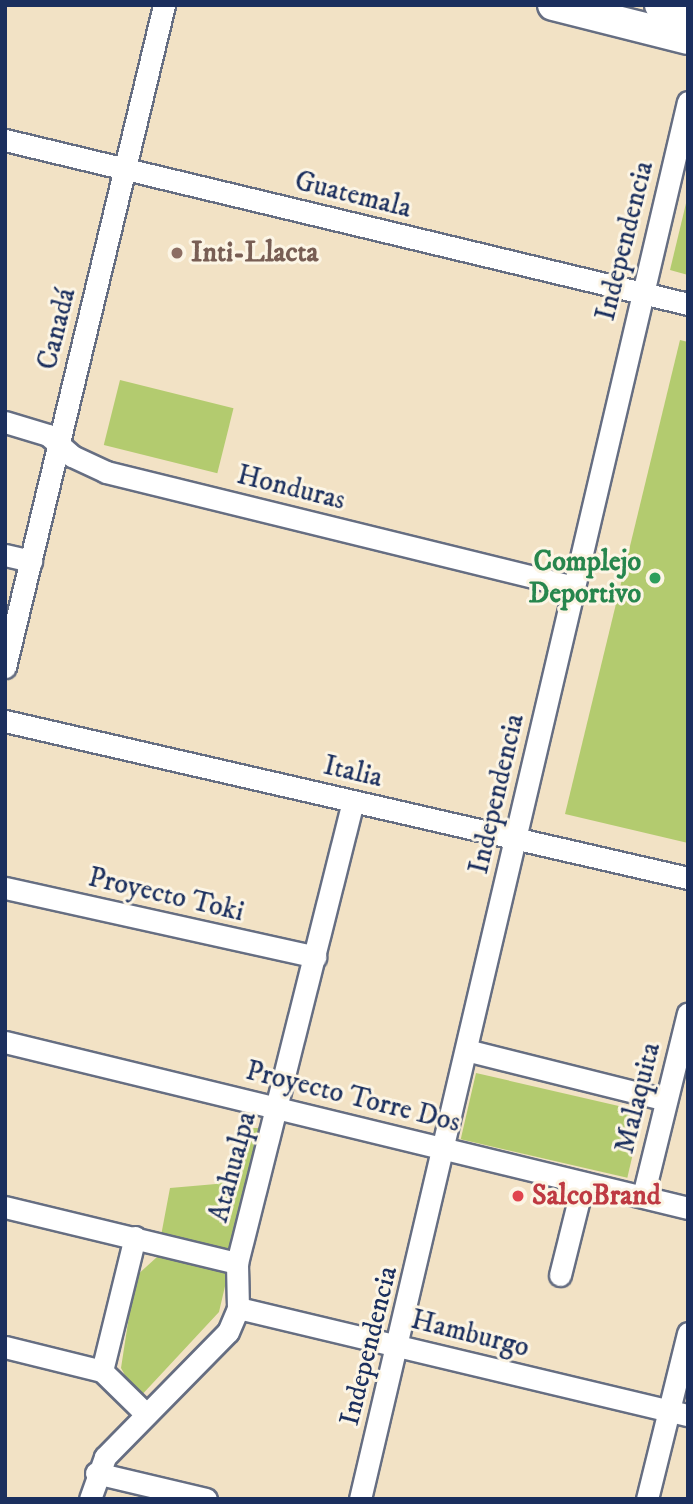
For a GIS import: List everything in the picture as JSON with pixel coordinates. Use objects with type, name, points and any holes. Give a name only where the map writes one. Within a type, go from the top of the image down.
[{"type":"main road","points":[[553,5],[688,39]]},
{"type":"main road","points":[[660,5],[688,12]]},
{"type":"street","name":"Canadá","points":[[5,667],[164,5]]},
{"type":"street","name":"Independencia","points":[[360,1499],[399,1345],[641,293],[688,102]]},
{"type":"street","name":"Guatemala","points":[[5,140],[688,304]]},
{"type":"street","name":"Honduras","points":[[5,422],[58,442],[80,461],[106,472],[573,587]]},
{"type":"street","points":[[5,555],[31,561]]},
{"type":"street","name":"Italia","points":[[5,721],[688,878]]},
{"type":"street","name":"Atahualpa","points":[[90,1499],[96,1473],[145,1413],[228,1332],[238,1308],[237,1263],[353,802]]},
{"type":"street","name":"Proyecto Toki","points":[[5,888],[315,957]]},
{"type":"street","name":"Malaquita","points":[[643,1196],[688,1013]]},
{"type":"street","name":"Proyecto Torre Dos","points":[[5,1042],[688,1208]]},
{"type":"street","points":[[466,1050],[666,1100]]},
{"type":"street","points":[[560,1275],[583,1183]]},
{"type":"street","points":[[5,1207],[237,1263]]},
{"type":"street","points":[[102,1371],[135,1237]]},
{"type":"street","name":"Hamburgo","points":[[238,1308],[678,1413]]},
{"type":"street","points":[[647,1499],[678,1413],[688,1333]]},
{"type":"street","points":[[5,1347],[102,1371],[145,1413]]},
{"type":"street","points":[[96,1473],[206,1499]]},
{"type":"green space","points":[[688,195],[688,275],[670,270]]},
{"type":"green space","name":"Complejo Deportivo","points":[[680,340],[688,342],[688,843],[565,814]]},
{"type":"green space","points":[[120,380],[234,408],[217,473],[104,445]]},
{"type":"green space","points":[[476,1073],[643,1111],[627,1178],[461,1139]]},
{"type":"green space","points":[[243,1128],[262,1128],[219,1312],[138,1399],[121,1368],[135,1277],[157,1257],[170,1188],[216,1184],[233,1162]]},
{"type":"place","name":"Inti-Llacta","points":[[177,253]]},
{"type":"place","name":"Complejo Deportivo","points":[[655,578]]},
{"type":"place","name":"SalcoBrand","points":[[518,1196]]}]
